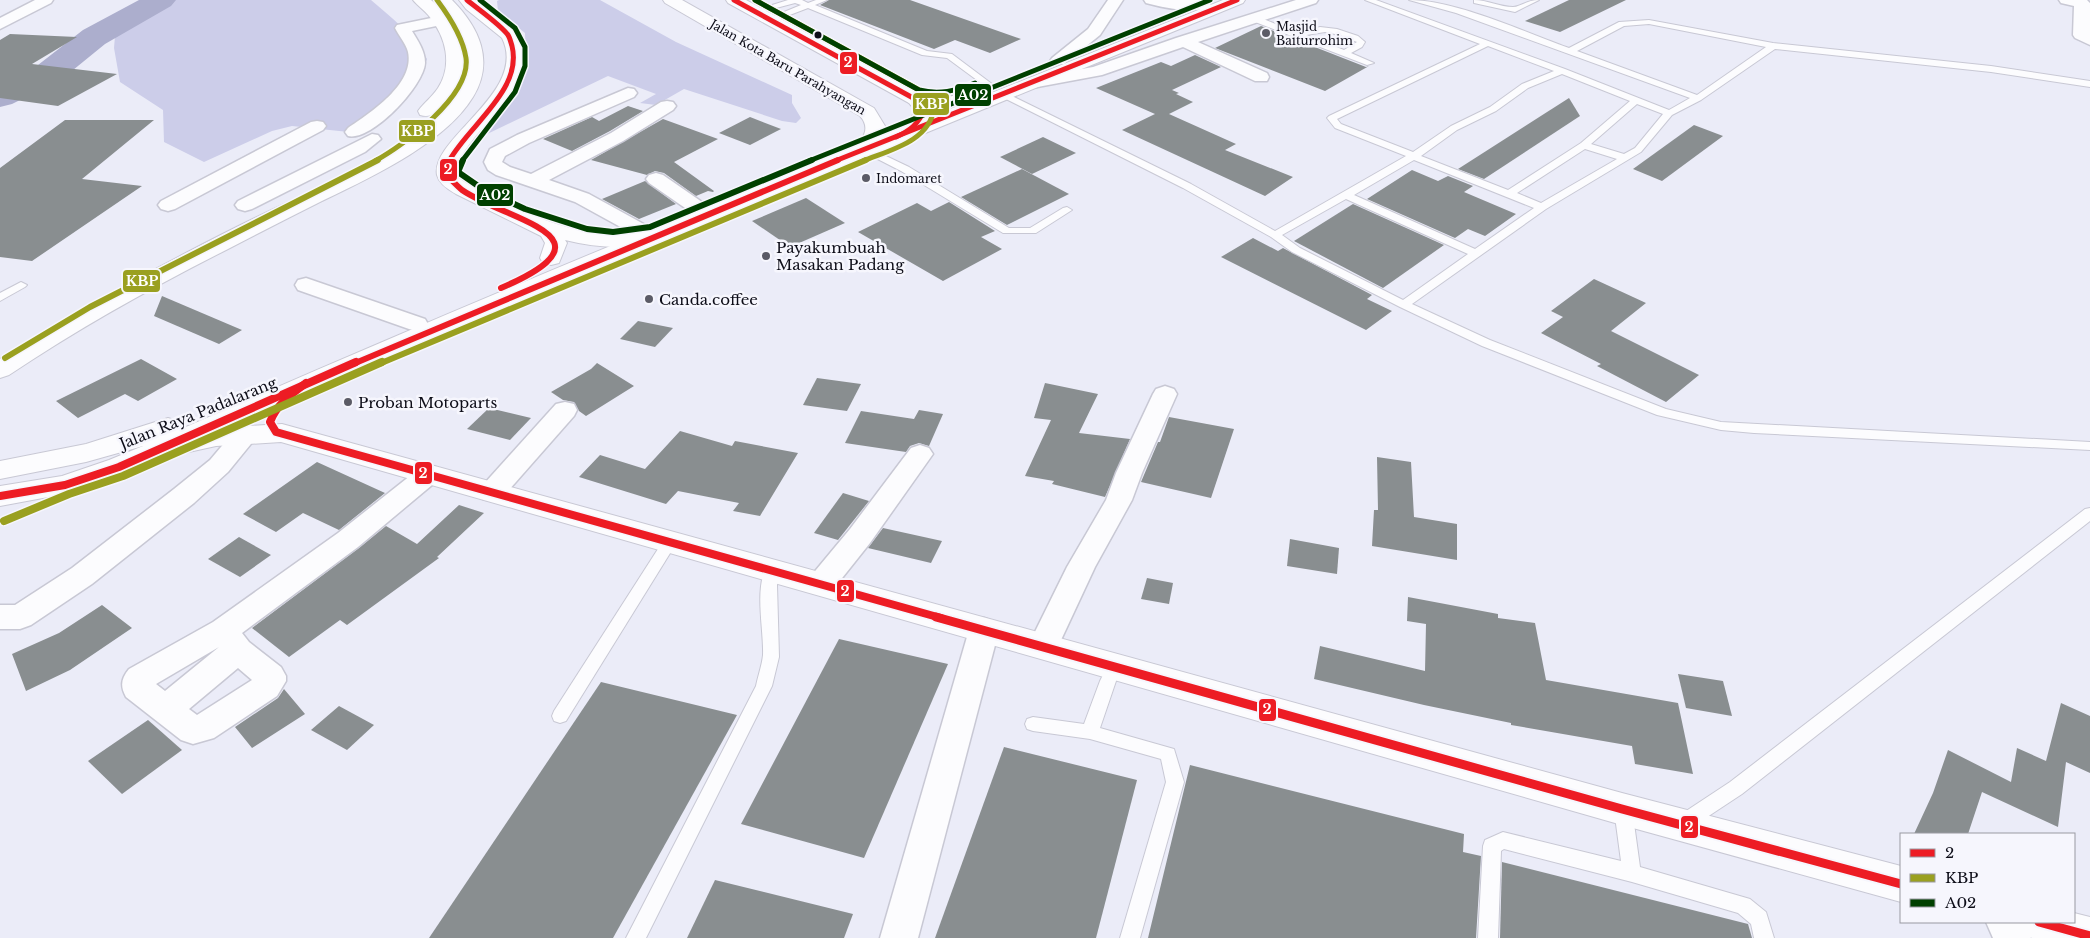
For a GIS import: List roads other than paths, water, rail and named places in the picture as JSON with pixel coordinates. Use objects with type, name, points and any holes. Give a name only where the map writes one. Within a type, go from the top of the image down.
[{"type":"main road","points":[[0,370],[202,244],[373,151],[430,109],[445,91],[454,73],[456,59],[441,21],[428,5],[421,0]]},
{"type":"main road","points":[[0,349],[85,298],[390,156],[427,134],[454,111],[477,71],[477,54],[471,37],[456,12],[443,0]]},
{"type":"main road","points":[[466,0],[477,7],[510,37],[515,52],[514,68],[510,80],[501,95],[454,155],[447,171],[450,180],[458,187],[500,208],[555,230],[590,240],[621,242],[653,237]]},
{"type":"main road","name":"Jalan Kota Baru Parahyangan","points":[[671,0],[867,112],[874,120],[876,131],[874,139],[865,149]]},
{"type":"main road","points":[[734,0],[915,99]]},
{"type":"main road","name":"Jalan Raya Padalarang","points":[[915,99],[933,104],[945,104],[1032,83],[1237,0]]},
{"type":"main road","name":"Jalan Raya Padalarang","points":[[0,496],[65,485],[119,467],[166,448],[306,383],[896,136],[998,91],[1058,61],[1209,2]]},
{"type":"main road","name":"Jalan Raya Padalarang","points":[[896,136],[912,128],[921,119],[924,110],[915,99]]},
{"type":"main road","name":"Jalan Raya Padalarang","points":[[0,470],[91,453],[141,438],[528,276],[551,258],[556,247],[553,236],[538,226],[500,208]]},
{"type":"main road","points":[[261,433],[270,422],[272,413],[290,394],[306,383]]},
{"type":"main road","points":[[166,448],[216,437],[261,433],[429,474],[1622,808],[1900,884]]},
{"type":"main road","points":[[0,512],[65,485]]},
{"type":"main road","points":[[2043,923],[2090,936]]},
{"type":"street","points":[[0,24],[46,0]]},
{"type":"street","points":[[1058,61],[1094,32],[1116,0]]},
{"type":"street","points":[[1152,0],[1187,5],[1209,2]]},
{"type":"street","points":[[1032,83],[1096,71],[1182,41],[1311,0]]},
{"type":"street","points":[[2066,0],[2081,2],[2081,35],[2090,40]]},
{"type":"street","points":[[354,132],[387,109],[408,85],[415,68],[416,54],[403,28],[441,21]]},
{"type":"street","points":[[1182,41],[1261,77]]},
{"type":"street","points":[[628,93],[501,150],[493,158],[492,162],[495,166],[582,198],[653,237]]},
{"type":"street","points":[[540,184],[667,106]]},
{"type":"street","points":[[168,205],[308,124],[354,132],[372,139],[245,205]]},
{"type":"street","points":[[540,184],[618,152]]},
{"type":"street","points":[[282,166],[310,172]]},
{"type":"street","points":[[656,179],[708,214]]},
{"type":"street","points":[[306,285],[417,324]]},
{"type":"street","points":[[1043,646],[1082,567],[1119,500],[1129,473],[1165,394]]},
{"type":"street","points":[[492,492],[565,410]]},
{"type":"street","points":[[0,617],[20,617],[90,570],[164,513],[261,433]]},
{"type":"street","points":[[822,584],[920,454]]},
{"type":"street","points":[[231,641],[270,676],[270,681],[266,687],[203,728],[193,730],[137,688],[137,682],[231,641],[348,540],[429,474]]},
{"type":"street","points":[[899,938],[984,630]]},
{"type":"street","points":[[2005,923],[2012,938]]},
{"type":"lane","points":[[764,15],[796,0],[925,53],[949,56],[998,91],[1187,186],[1275,234],[1296,250],[1404,305],[1495,346],[1637,403],[1686,419],[1754,429],[2090,446]]},
{"type":"lane","points":[[764,15],[807,6],[823,0]]},
{"type":"lane","points":[[1369,0],[1562,71],[1669,113]]},
{"type":"lane","points":[[1413,0],[1459,11],[1698,98]]},
{"type":"lane","points":[[1450,16],[1478,0],[1515,10],[1535,0]]},
{"type":"lane","points":[[1253,18],[1370,63]]},
{"type":"lane","points":[[1433,25],[1442,20]]},
{"type":"lane","points":[[1570,51],[1622,24],[1646,22],[1773,46],[1992,69],[2090,84]]},
{"type":"lane","points":[[1297,36],[1313,30],[1326,28],[1356,38],[1361,42],[1360,45],[1344,53]]},
{"type":"lane","points":[[1486,44],[1332,118],[1338,126],[1542,208]]},
{"type":"lane","points":[[1404,305],[1542,208],[1638,150],[1669,113],[1698,98],[1773,46]]},
{"type":"lane","points":[[1275,234],[1414,156],[1454,128],[1493,109],[1525,86],[1562,71]]},
{"type":"lane","points":[[1509,194],[1584,145],[1636,100]]},
{"type":"lane","points":[[1584,145],[1625,158]]},
{"type":"lane","points":[[865,149],[905,169],[1007,231],[1032,231],[1067,210]]},
{"type":"lane","points":[[1346,195],[1477,254]]},
{"type":"lane","points":[[0,298],[20,285]]},
{"type":"lane","points":[[1680,824],[1736,788],[2090,513]]},
{"type":"lane","points":[[560,716],[670,542]]},
{"type":"lane","points":[[636,938],[764,686],[771,657],[768,584],[772,570]]},
{"type":"lane","points":[[1090,732],[1108,681],[1116,666]]},
{"type":"lane","points":[[1033,724],[1090,732],[1168,754],[1175,782],[1130,938]]},
{"type":"lane","points":[[1622,808],[1632,873]]},
{"type":"lane","points":[[1488,938],[1492,846],[1502,840],[1632,873],[1743,905],[1754,911],[1762,920],[1764,938]]},
{"type":"waterway","points":[[0,97],[50,72],[94,37],[161,0]]},
{"type":"place","name":"Masjid Baiturrohim","points":[[1266,33]]},
{"type":"place","name":"Indomaret","points":[[866,178]]},
{"type":"place","name":"Payakumbuah Masakan Padang","points":[[766,256]]},
{"type":"place","name":"Canda.coffee","points":[[649,299]]},
{"type":"place","name":"Proban Motoparts","points":[[348,402]]}]
